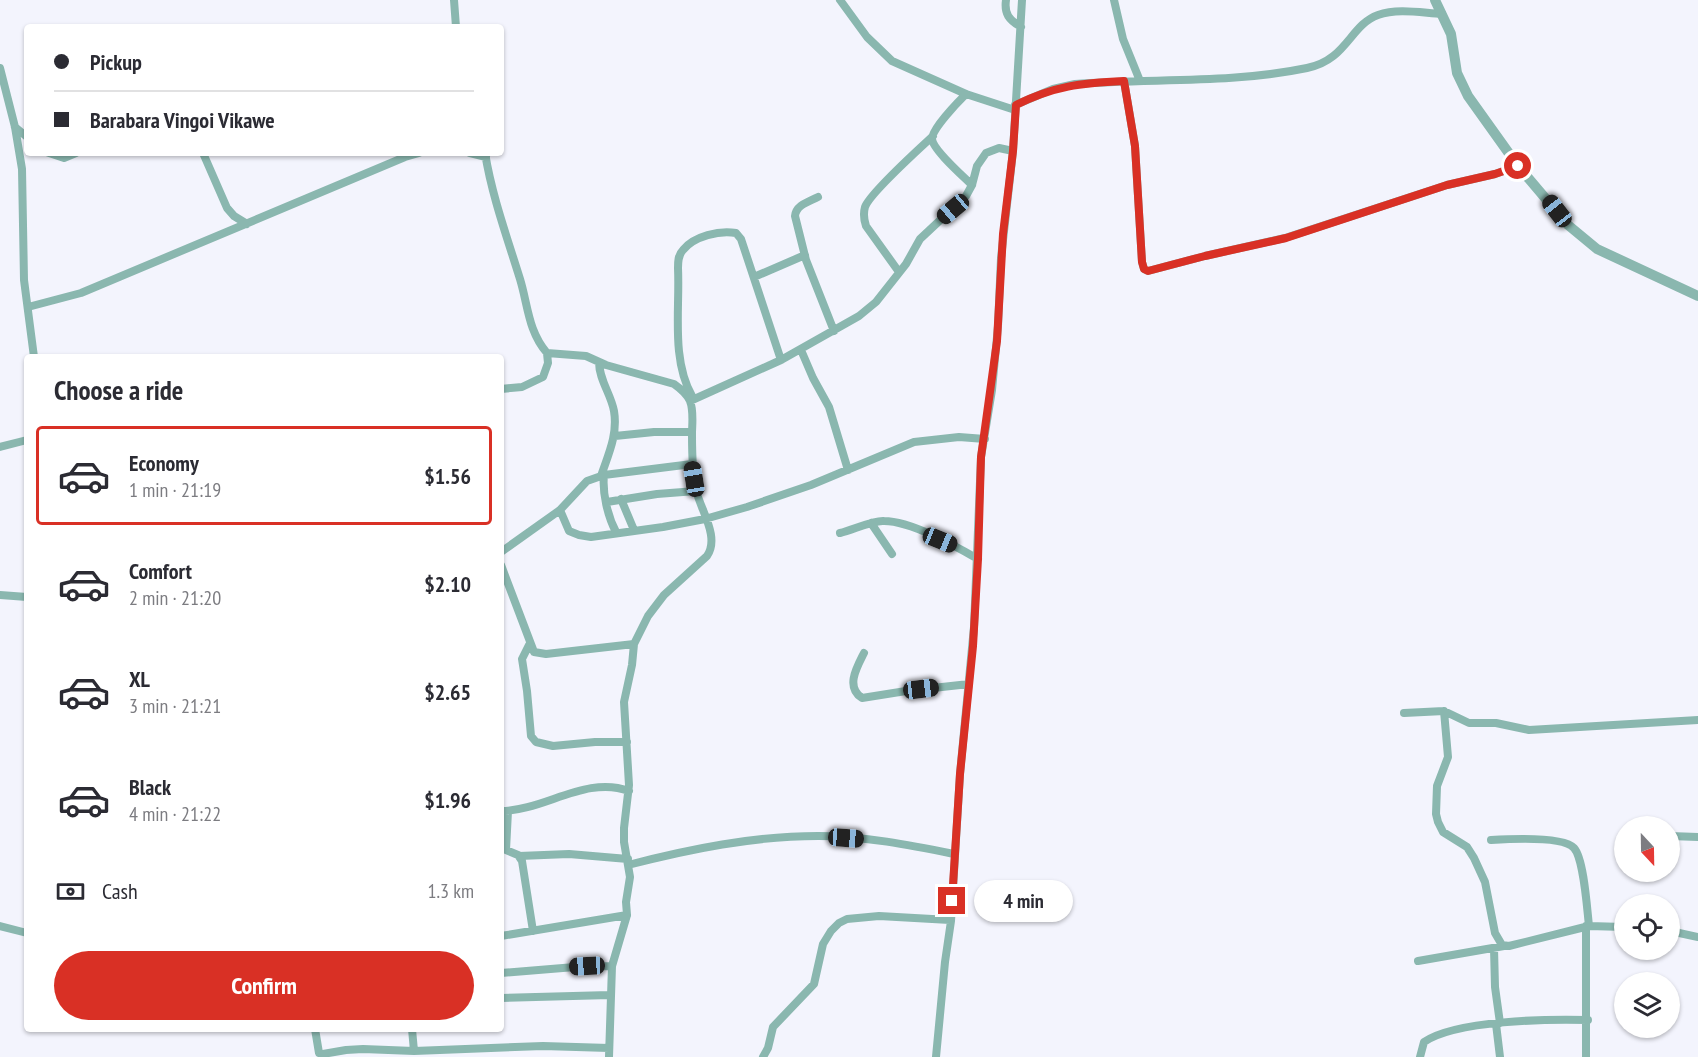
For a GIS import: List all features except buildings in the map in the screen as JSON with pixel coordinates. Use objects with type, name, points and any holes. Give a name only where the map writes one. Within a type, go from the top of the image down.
[{"type":"street","points":[[454,0],[456,24]]},
{"type":"street","points":[[840,0],[867,37],[892,61],[966,94],[1015,108],[1053,89],[1075,84],[1240,78],[1308,68],[1332,58],[1363,25],[1378,15],[1401,12],[1442,14]]},
{"type":"street","points":[[1006,0],[1008,18],[1021,27]]},
{"type":"street","points":[[936,1057],[951,920],[954,854],[969,684],[978,559],[981,457],[996,346],[1023,0]]},
{"type":"street","points":[[1114,0],[1123,39],[1140,81]]},
{"type":"street","points":[[1435,0],[1451,34],[1454,60],[1461,84],[1478,112],[1518,166],[1568,225],[1589,244],[1626,264],[1698,296]]},
{"type":"street","points":[[0,68],[15,127],[23,181],[24,280],[34,354]]},
{"type":"street","points":[[1124,81],[1135,146],[1142,262],[1144,269],[1148,271],[1286,238],[1447,185],[1518,166]]},
{"type":"street","points":[[899,272],[866,226],[863,219],[865,206],[903,164],[933,136],[966,94]]},
{"type":"street","points":[[15,127],[24,134]]},
{"type":"street","points":[[933,136],[934,145],[972,185]]},
{"type":"street","points":[[692,400],[801,350],[869,308],[899,272],[920,239],[961,202],[972,185],[977,166],[986,153],[999,148],[1013,151]]},
{"type":"street","points":[[204,156],[227,208],[234,216],[247,224]]},
{"type":"street","points":[[28,307],[81,293],[410,156]]},
{"type":"street","points":[[485,156],[499,216],[521,283],[531,326],[540,345],[547,353],[548,363],[543,377],[537,381],[522,387],[504,389]]},
{"type":"street","points":[[818,198],[801,206],[795,212],[805,255],[834,331]]},
{"type":"street","points":[[316,1032],[321,1054],[543,1046],[609,1052],[612,966],[627,915],[626,902],[630,877],[624,842],[629,791],[624,702],[634,644],[648,616],[664,595],[701,563],[712,549],[710,531],[696,491],[692,464],[692,400],[681,365],[679,256],[683,249],[698,239],[719,232],[736,233],[744,246],[781,360]]},
{"type":"street","points":[[754,277],[805,255]]},
{"type":"street","points":[[801,350],[813,378],[830,407],[848,470]]},
{"type":"street","points":[[547,353],[573,354],[674,384],[692,400]]},
{"type":"street","points":[[599,362],[600,377],[614,411],[615,436],[603,476],[611,522],[616,532]]},
{"type":"street","points":[[615,436],[654,432],[692,432]]},
{"type":"street","points":[[560,510],[569,531],[579,536],[591,537],[705,519],[780,497],[914,442],[959,437],[985,439]]},
{"type":"street","points":[[0,447],[24,441]]},
{"type":"street","points":[[504,550],[560,510],[582,484],[603,476],[692,464]]},
{"type":"street","points":[[607,502],[696,491]]},
{"type":"street","points":[[621,499],[634,530]]},
{"type":"street","points":[[840,534],[883,520],[906,525],[954,545],[978,559]]},
{"type":"street","points":[[871,524],[892,554]]},
{"type":"street","points":[[504,573],[534,652],[546,654],[634,644]]},
{"type":"street","points":[[0,595],[24,597]]},
{"type":"street","points":[[530,645],[522,659],[522,668],[527,691],[531,736],[536,742],[553,746],[627,742]]},
{"type":"street","points":[[864,653],[855,669],[853,680],[856,693],[862,698],[969,684]]},
{"type":"street","points":[[1444,711],[1448,757],[1437,786],[1438,822],[1443,832],[1467,847],[1474,858],[1485,882],[1495,933],[1499,942],[1504,946]]},
{"type":"street","points":[[1404,713],[1444,711],[1469,723],[1496,723],[1529,730],[1698,720]]},
{"type":"street","points":[[629,791],[612,786],[599,787],[576,791],[533,806],[504,811],[506,850],[519,856],[568,854],[628,862],[716,845],[819,836],[895,843],[954,854]]},
{"type":"street","points":[[1680,836],[1698,837]]},
{"type":"street","points":[[1491,840],[1567,842],[1574,848],[1581,861],[1588,926],[1586,1057]]},
{"type":"street","points":[[519,856],[533,932]]},
{"type":"street","points":[[504,936],[627,915]]},
{"type":"street","points":[[763,1057],[768,1048],[773,1027],[814,984],[823,944],[839,923],[848,919],[879,916],[951,920]]},
{"type":"street","points":[[0,926],[24,932]]},
{"type":"street","points":[[1418,961],[1504,946],[1588,926],[1614,927]]},
{"type":"street","points":[[1680,933],[1698,937]]},
{"type":"street","points":[[1494,948],[1500,1057]]},
{"type":"street","points":[[504,973],[612,966]]},
{"type":"street","points":[[504,998],[610,995]]},
{"type":"street","points":[[1420,1057],[1424,1042],[1432,1037],[1498,1023],[1550,1019],[1588,1020]]},
{"type":"street","points":[[412,1032],[414,1051]]},
{"type":"route","points":[[952,901],[960,774],[973,646],[981,457],[997,341],[1003,234],[1016,105],[1053,89],[1075,84],[1124,81],[1135,146],[1142,262],[1144,269],[1148,271],[1286,238],[1447,185],[1518,166]]}]
